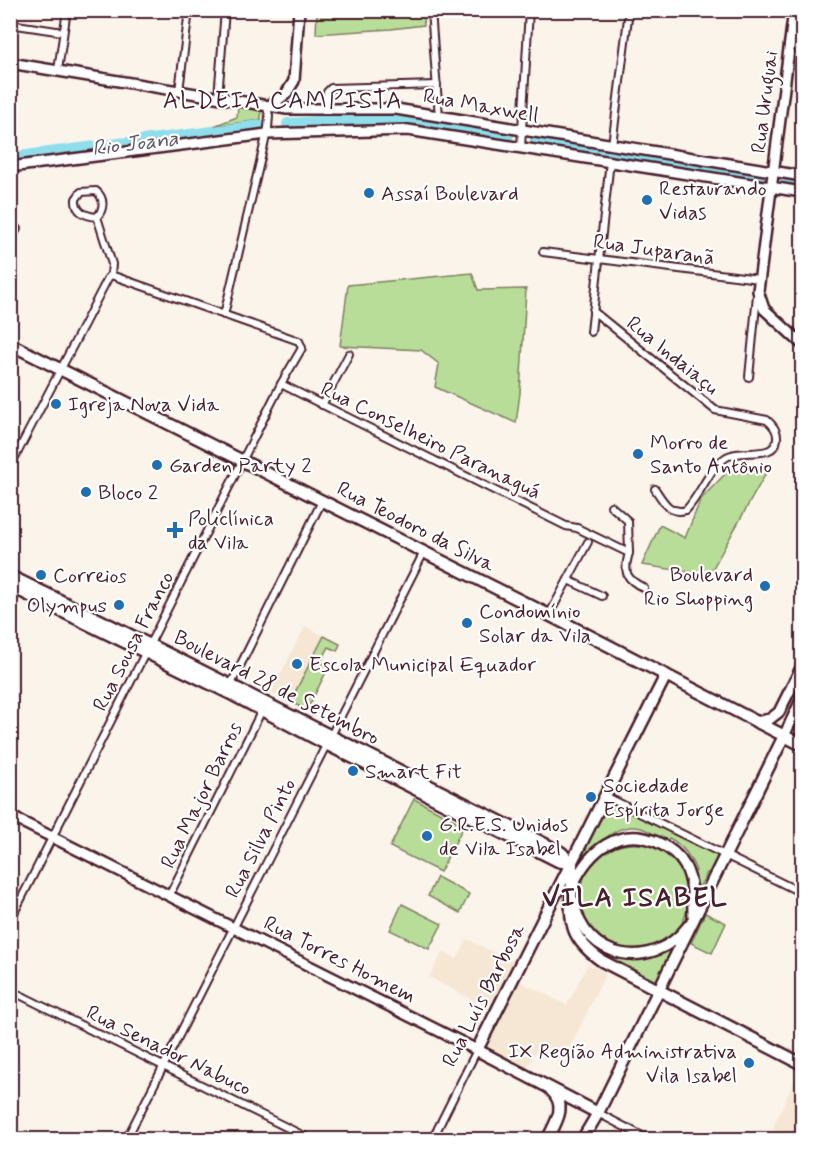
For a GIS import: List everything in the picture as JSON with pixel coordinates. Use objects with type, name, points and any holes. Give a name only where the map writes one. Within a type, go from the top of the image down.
[{"type":"main road","points":[[267,107],[286,94],[294,81],[299,10]]},
{"type":"main road","name":"Rua Uruguai","points":[[758,291],[794,10]]},
{"type":"main road","name":"Rua Maxwell","points":[[10,63],[267,107],[396,109],[802,176]]},
{"type":"main road","name":"Rua Maxwell","points":[[10,167],[267,134],[408,130],[802,192]]},
{"type":"main road","points":[[758,291],[764,309],[802,344]]},
{"type":"main road","name":"Rua Teodoro da Silva","points":[[10,344],[802,745]]},
{"type":"main road","name":"Boulevard 28 de Setembro","points":[[10,576],[328,740]]},
{"type":"main road","name":"Boulevard 28 de Setembro","points":[[10,586],[148,648]]},
{"type":"main road","points":[[756,722],[770,719],[778,712],[802,666]]},
{"type":"main road","name":"Rua Luís Barbosa","points":[[477,1050],[666,675]]},
{"type":"main road","name":"Boulevard 28 de Setembro","points":[[232,690],[262,710],[557,850],[572,864]]},
{"type":"main road","points":[[583,1139],[598,1113],[802,698]]},
{"type":"main road","name":"Rua Torres Homem","points":[[10,816],[234,927],[598,1113]]},
{"type":"main road","points":[[621,837],[647,839],[668,848],[679,858],[686,869],[691,888],[692,920],[676,938],[651,952],[641,955],[622,954],[604,947],[589,934],[579,918],[572,889],[579,872],[593,856],[613,840],[621,837]]},
{"type":"main road","points":[[593,856],[580,863],[572,864],[571,921],[582,945],[602,962],[802,1064]]},
{"type":"main road","points":[[548,1140],[561,1110],[558,1099],[549,1088]]},
{"type":"street","points":[[58,70],[67,10]]},
{"type":"street","points":[[179,91],[189,10]]},
{"type":"street","points":[[218,97],[225,10]]},
{"type":"street","points":[[431,10],[439,117]]},
{"type":"street","points":[[521,147],[529,10]]},
{"type":"street","points":[[612,145],[629,10]]},
{"type":"street","points":[[10,24],[63,32]]},
{"type":"street","points":[[326,109],[327,92],[331,88],[437,85]]},
{"type":"street","points":[[111,275],[224,315],[267,134],[270,116],[267,107]]},
{"type":"street","points":[[591,332],[610,161]]},
{"type":"street","points":[[10,467],[111,275],[112,264],[97,218],[102,208],[101,196],[96,191],[81,192],[76,199],[80,211],[97,218]]},
{"type":"street","points":[[10,241],[17,229]]},
{"type":"street","name":"Rua Juparanã","points":[[543,252],[759,279]]},
{"type":"street","name":"Rua Uruguai","points":[[749,377],[758,291]]},
{"type":"street","name":"Rua Indaiaçu","points":[[593,311],[715,410],[767,420],[772,424],[777,435],[777,443],[773,449],[765,453],[745,452],[727,456],[715,468],[686,510],[676,512],[669,508],[655,489]]},
{"type":"street","name":"Rua Sousa Franco","points":[[10,921],[281,384],[302,348],[299,341],[224,315]]},
{"type":"street","points":[[322,405],[349,354]]},
{"type":"street","name":"Rua Conselheiro Paranaguá","points":[[281,384],[566,526],[577,528],[629,553]]},
{"type":"street","points":[[232,690],[233,680],[322,501]]},
{"type":"street","points":[[611,506],[628,521],[629,553],[626,573],[633,583],[644,588]]},
{"type":"street","points":[[549,615],[588,542]]},
{"type":"street","name":"Rua Silva Pinto","points":[[126,1140],[424,552]]},
{"type":"street","points":[[568,580],[602,596]]},
{"type":"street","name":"Rua Major Barros","points":[[169,896],[262,710]]},
{"type":"street","points":[[605,796],[802,893]]},
{"type":"street","name":"Rua Senador Nabuco","points":[[10,990],[312,1140]]},
{"type":"street","name":"Rua Luís Barbosa","points":[[432,1140],[477,1050]]},
{"type":"street","name":"Rua Torres Homem","points":[[598,1113],[650,1140]]},
{"type":"shaded area","name":"Escola Municipal Equador","points":[[305,626],[324,636],[290,702],[271,692]]},
{"type":"shaded area","points":[[467,939],[514,962],[489,1009],[429,977],[443,952],[457,959]]},
{"type":"shaded area","points":[[588,964],[606,973],[562,1064],[536,1051],[527,1069],[486,1049],[519,981],[567,1005]]},
{"type":"shaded area","points":[[797,1075],[802,1077],[802,1139],[794,1139],[772,1129]]},
{"type":"green space","points":[[317,11],[423,11],[424,25],[316,34]]},
{"type":"green space","points":[[238,106],[261,110],[261,120],[214,126],[237,117]]},
{"type":"green space","points":[[472,273],[478,290],[526,289],[516,423],[435,387],[439,364],[421,350],[340,346],[348,285]]},
{"type":"green space","points":[[728,471],[766,473],[709,575],[642,565],[660,525],[685,538],[701,499]]},
{"type":"green space","points":[[324,636],[340,644],[337,651],[329,647],[321,662],[329,666],[307,710],[290,702]]},
{"type":"green space","name":"G.R.E.S. Unidos de Vila Isabel","points":[[414,799],[464,825],[440,872],[390,847]]},
{"type":"green space","points":[[610,801],[717,853],[718,856],[711,872],[707,873],[697,897],[691,873],[696,871],[694,866],[682,848],[669,838],[666,842],[644,829],[625,828],[611,834],[587,855],[581,854]]},
{"type":"green space","points":[[634,844],[644,845],[664,853],[672,860],[679,868],[687,888],[687,908],[679,928],[672,936],[664,943],[644,951],[634,952],[624,951],[604,943],[596,936],[589,928],[581,908],[580,898],[581,888],[589,868],[596,860],[604,853],[624,845]]},
{"type":"green space","points":[[437,877],[469,894],[460,913],[428,896]]},
{"type":"green space","points":[[402,904],[442,924],[429,949],[390,930]]},
{"type":"green space","points":[[705,913],[726,923],[712,953],[691,943]]},
{"type":"green space","points":[[583,935],[594,945],[621,957],[648,957],[673,947],[657,980],[652,981],[604,957]]},
{"type":"waterway","name":"Rio Joana","points":[[288,124],[364,119],[408,119],[508,135]]},
{"type":"waterway","name":"Rio Joana","points":[[10,158],[260,126]]},
{"type":"waterway","name":"Rio Joana","points":[[536,140],[761,177]]},
{"type":"waterway","name":"Rio Joana","points":[[786,181],[802,184]]},
{"type":"place","name":"Assaí Boulevard","points":[[369,193]]},
{"type":"place","name":"Restaurando Vidas","points":[[647,200]]},
{"type":"place","name":"Igreja Nova Vida","points":[[56,404]]},
{"type":"place","name":"Morro de Santo Antônio","points":[[638,454]]},
{"type":"place","name":"Garden Party 2","points":[[157,465]]},
{"type":"place","name":"Bloco 2","points":[[86,492]]},
{"type":"place","name":"Policlínica da Vila","points":[[175,530]]},
{"type":"place","name":"Correios","points":[[41,575]]},
{"type":"place","name":"Boulevard Rio Shopping","points":[[765,586]]},
{"type":"place","name":"Olympus","points":[[119,605]]},
{"type":"place","name":"Condomínio Solar da Vila","points":[[467,623]]},
{"type":"place","name":"Escola Municipal Equador","points":[[297,664]]},
{"type":"place","name":"Smart Fit","points":[[353,771]]},
{"type":"place","name":"Sociedade Espírita Jorge","points":[[591,797]]},
{"type":"place","name":"G.R.E.S. Unidos de Vila Isabel","points":[[427,836]]},
{"type":"place","name":"IX Região Administrativa Vila Isabel","points":[[749,1063]]},
{"type":"district","name":"ALDEIA CAMPISTA","points":[[283,100]]},
{"type":"district","name":"VILA ISABEL","points":[[635,897]]}]
